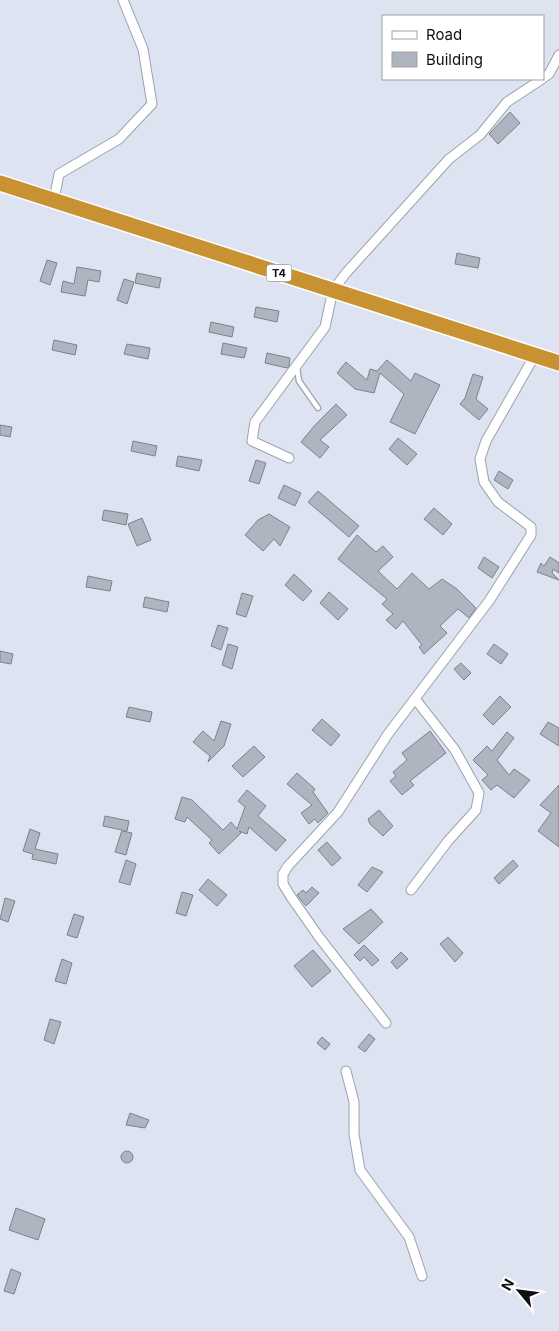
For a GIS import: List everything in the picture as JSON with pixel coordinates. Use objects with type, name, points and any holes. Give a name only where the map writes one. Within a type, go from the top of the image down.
[{"type":"highway","name":"T4","points":[[0,183],[559,363]]},
{"type":"street","points":[[54,200],[58,174],[119,139],[152,104],[143,49],[123,0]]},
{"type":"street","points":[[544,78],[549,74],[559,55]]},
{"type":"street","points":[[289,458],[252,441],[255,422],[325,327],[333,290],[365,250],[449,159],[480,136],[507,102],[540,80]]},
{"type":"street","points":[[386,1023],[291,897],[283,884],[283,874],[288,866],[338,812],[388,734],[416,700],[490,600],[531,535],[531,527],[498,502],[484,482],[480,459],[486,440],[536,355]]},
{"type":"street","points":[[411,890],[476,810],[479,793],[455,750],[416,700]]},
{"type":"street","points":[[346,1071],[354,1102],[354,1134],[360,1170],[410,1237],[422,1276]]},
{"type":"lane","points":[[297,365],[299,381],[318,408]]},
{"type":"building","points":[[510,112],[520,123],[498,144],[489,134]]},
{"type":"building","points":[[457,253],[480,258],[478,268],[455,264]]},
{"type":"building","points":[[47,260],[57,263],[50,285],[40,281]]},
{"type":"building","points":[[77,267],[101,271],[99,282],[88,280],[85,296],[61,292],[63,281],[74,284]]},
{"type":"building","points":[[137,273],[161,278],[159,288],[135,283]]},
{"type":"building","points":[[124,279],[134,282],[127,304],[117,300]]},
{"type":"building","points":[[256,307],[279,311],[277,322],[254,317]]},
{"type":"building","points":[[211,322],[234,327],[232,337],[209,332]]},
{"type":"building","points":[[54,340],[77,345],[75,355],[52,350]]},
{"type":"building","points":[[223,343],[247,348],[244,358],[221,354]]},
{"type":"building","points":[[127,344],[150,348],[148,359],[124,354]]},
{"type":"building","points":[[267,353],[290,358],[289,366],[287,368],[265,363]]},
{"type":"building","points":[[387,360],[411,381],[415,373],[440,385],[415,434],[390,422],[404,394],[380,373],[374,393],[355,389],[337,373],[346,362],[367,380],[370,369],[377,371]]},
{"type":"building","points":[[473,374],[483,377],[476,399],[488,409],[479,420],[460,404],[465,398]]},
{"type":"building","points":[[336,404],[347,415],[320,440],[329,447],[320,458],[301,442]]},
{"type":"building","points":[[0,425],[12,427],[10,437],[0,435]]},
{"type":"building","points":[[398,438],[417,454],[407,465],[389,449]]},
{"type":"building","points":[[133,441],[157,446],[155,456],[131,451]]},
{"type":"building","points":[[178,456],[202,460],[199,471],[176,466]]},
{"type":"building","points":[[256,460],[266,463],[259,484],[249,481]]},
{"type":"building","points":[[499,471],[513,480],[508,489],[494,480]]},
{"type":"building","points":[[284,485],[301,493],[295,506],[278,498]]},
{"type":"building","points":[[318,491],[359,526],[349,537],[308,502]]},
{"type":"building","points":[[434,508],[452,524],[443,535],[424,519]]},
{"type":"building","points":[[104,510],[128,514],[126,525],[102,520]]},
{"type":"building","points":[[269,514],[290,527],[280,546],[274,539],[263,551],[245,535],[258,520]]},
{"type":"building","points":[[142,518],[151,540],[137,546],[128,524]]},
{"type":"building","points":[[357,535],[376,552],[383,546],[393,557],[378,571],[397,589],[412,573],[429,589],[442,579],[457,589],[476,608],[469,618],[458,609],[440,626],[447,633],[424,654],[419,647],[422,645],[403,621],[396,629],[386,620],[393,614],[382,604],[387,599],[338,559]]},
{"type":"building","points":[[484,557],[499,567],[492,578],[478,568]]},
{"type":"building","points":[[550,557],[559,563],[559,573],[553,569],[552,573],[559,580],[537,572],[541,563],[544,566]]},
{"type":"building","points":[[294,574],[312,591],[303,601],[285,585]]},
{"type":"building","points":[[88,576],[112,581],[110,591],[86,587]]},
{"type":"building","points":[[329,592],[348,609],[338,620],[320,603]]},
{"type":"building","points":[[242,593],[253,596],[246,617],[236,614]]},
{"type":"building","points":[[145,597],[169,602],[167,612],[143,607]]},
{"type":"building","points":[[218,625],[228,628],[221,650],[211,646]]},
{"type":"building","points":[[228,644],[238,647],[232,669],[222,665]]},
{"type":"building","points":[[494,644],[508,654],[501,664],[487,654]]},
{"type":"building","points":[[0,651],[13,654],[11,664],[0,662]]},
{"type":"building","points":[[461,663],[471,673],[464,680],[454,669]]},
{"type":"building","points":[[500,696],[511,707],[493,725],[483,715]]},
{"type":"building","points":[[129,707],[152,712],[150,722],[126,717]]},
{"type":"building","points":[[322,719],[340,735],[331,746],[312,730]]},
{"type":"building","points":[[221,721],[231,724],[224,746],[208,762],[210,756],[193,742],[203,731],[214,741]]},
{"type":"building","points":[[548,722],[559,728],[559,746],[540,734]]},
{"type":"building","points":[[430,731],[446,753],[410,781],[414,785],[402,795],[390,781],[396,776],[393,772],[407,760],[402,753]]},
{"type":"building","points":[[507,732],[514,738],[497,760],[509,775],[514,769],[530,780],[514,798],[497,785],[491,790],[482,780],[488,775],[473,760],[487,746],[492,751]]},
{"type":"building","points":[[254,746],[265,757],[243,777],[232,766]]},
{"type":"building","points":[[297,773],[315,789],[313,792],[328,813],[318,823],[315,819],[309,824],[301,813],[312,805],[287,784]]},
{"type":"building","points":[[559,785],[559,847],[538,831],[551,813],[540,805]]},
{"type":"building","points":[[247,790],[266,806],[258,816],[286,840],[276,851],[249,827],[247,834],[239,831],[241,833],[219,854],[209,843],[212,840],[187,817],[185,822],[175,819],[182,797],[192,800],[223,830],[231,822],[237,829],[245,807],[238,801]]},
{"type":"building","points":[[379,810],[393,826],[383,836],[370,824],[368,819]]},
{"type":"building","points":[[105,816],[129,821],[127,831],[123,831],[132,833],[126,855],[115,852],[122,830],[103,826]]},
{"type":"building","points":[[30,829],[40,833],[35,849],[58,854],[56,864],[32,859],[33,854],[23,851]]},
{"type":"building","points":[[327,842],[341,858],[332,866],[318,850]]},
{"type":"building","points":[[126,860],[136,864],[130,885],[119,882]]},
{"type":"building","points":[[513,860],[518,866],[499,884],[494,878]]},
{"type":"building","points":[[372,867],[383,872],[367,892],[358,885]]},
{"type":"building","points":[[208,879],[227,895],[217,906],[199,890]]},
{"type":"building","points":[[312,887],[319,893],[306,906],[297,895],[303,890],[306,893]]},
{"type":"building","points":[[182,892],[193,895],[186,916],[176,913]]},
{"type":"building","points":[[5,898],[15,901],[8,922],[0,919]]},
{"type":"building","points":[[371,909],[383,922],[359,944],[343,929]]},
{"type":"building","points":[[74,914],[84,917],[77,938],[67,935]]},
{"type":"building","points":[[448,937],[463,953],[455,962],[440,944]]},
{"type":"building","points":[[364,945],[379,960],[372,966],[364,957],[360,961],[354,955]]},
{"type":"building","points":[[313,950],[331,971],[312,987],[294,966]]},
{"type":"building","points":[[401,952],[408,959],[397,969],[391,962]]},
{"type":"building","points":[[62,959],[72,963],[66,984],[55,981]]},
{"type":"building","points":[[50,1019],[61,1022],[54,1044],[44,1040]]},
{"type":"building","points":[[369,1034],[375,1039],[365,1052],[358,1047]]},
{"type":"building","points":[[322,1037],[330,1044],[325,1050],[317,1043]]},
{"type":"building","points":[[130,1113],[149,1120],[145,1128],[126,1125]]},
{"type":"building","points":[[125,1151],[129,1151],[133,1157],[129,1163],[125,1163],[121,1159],[121,1155]]},
{"type":"building","points":[[16,1208],[45,1219],[38,1240],[9,1230]]},
{"type":"building","points":[[11,1269],[21,1273],[14,1294],[4,1291]]}]
